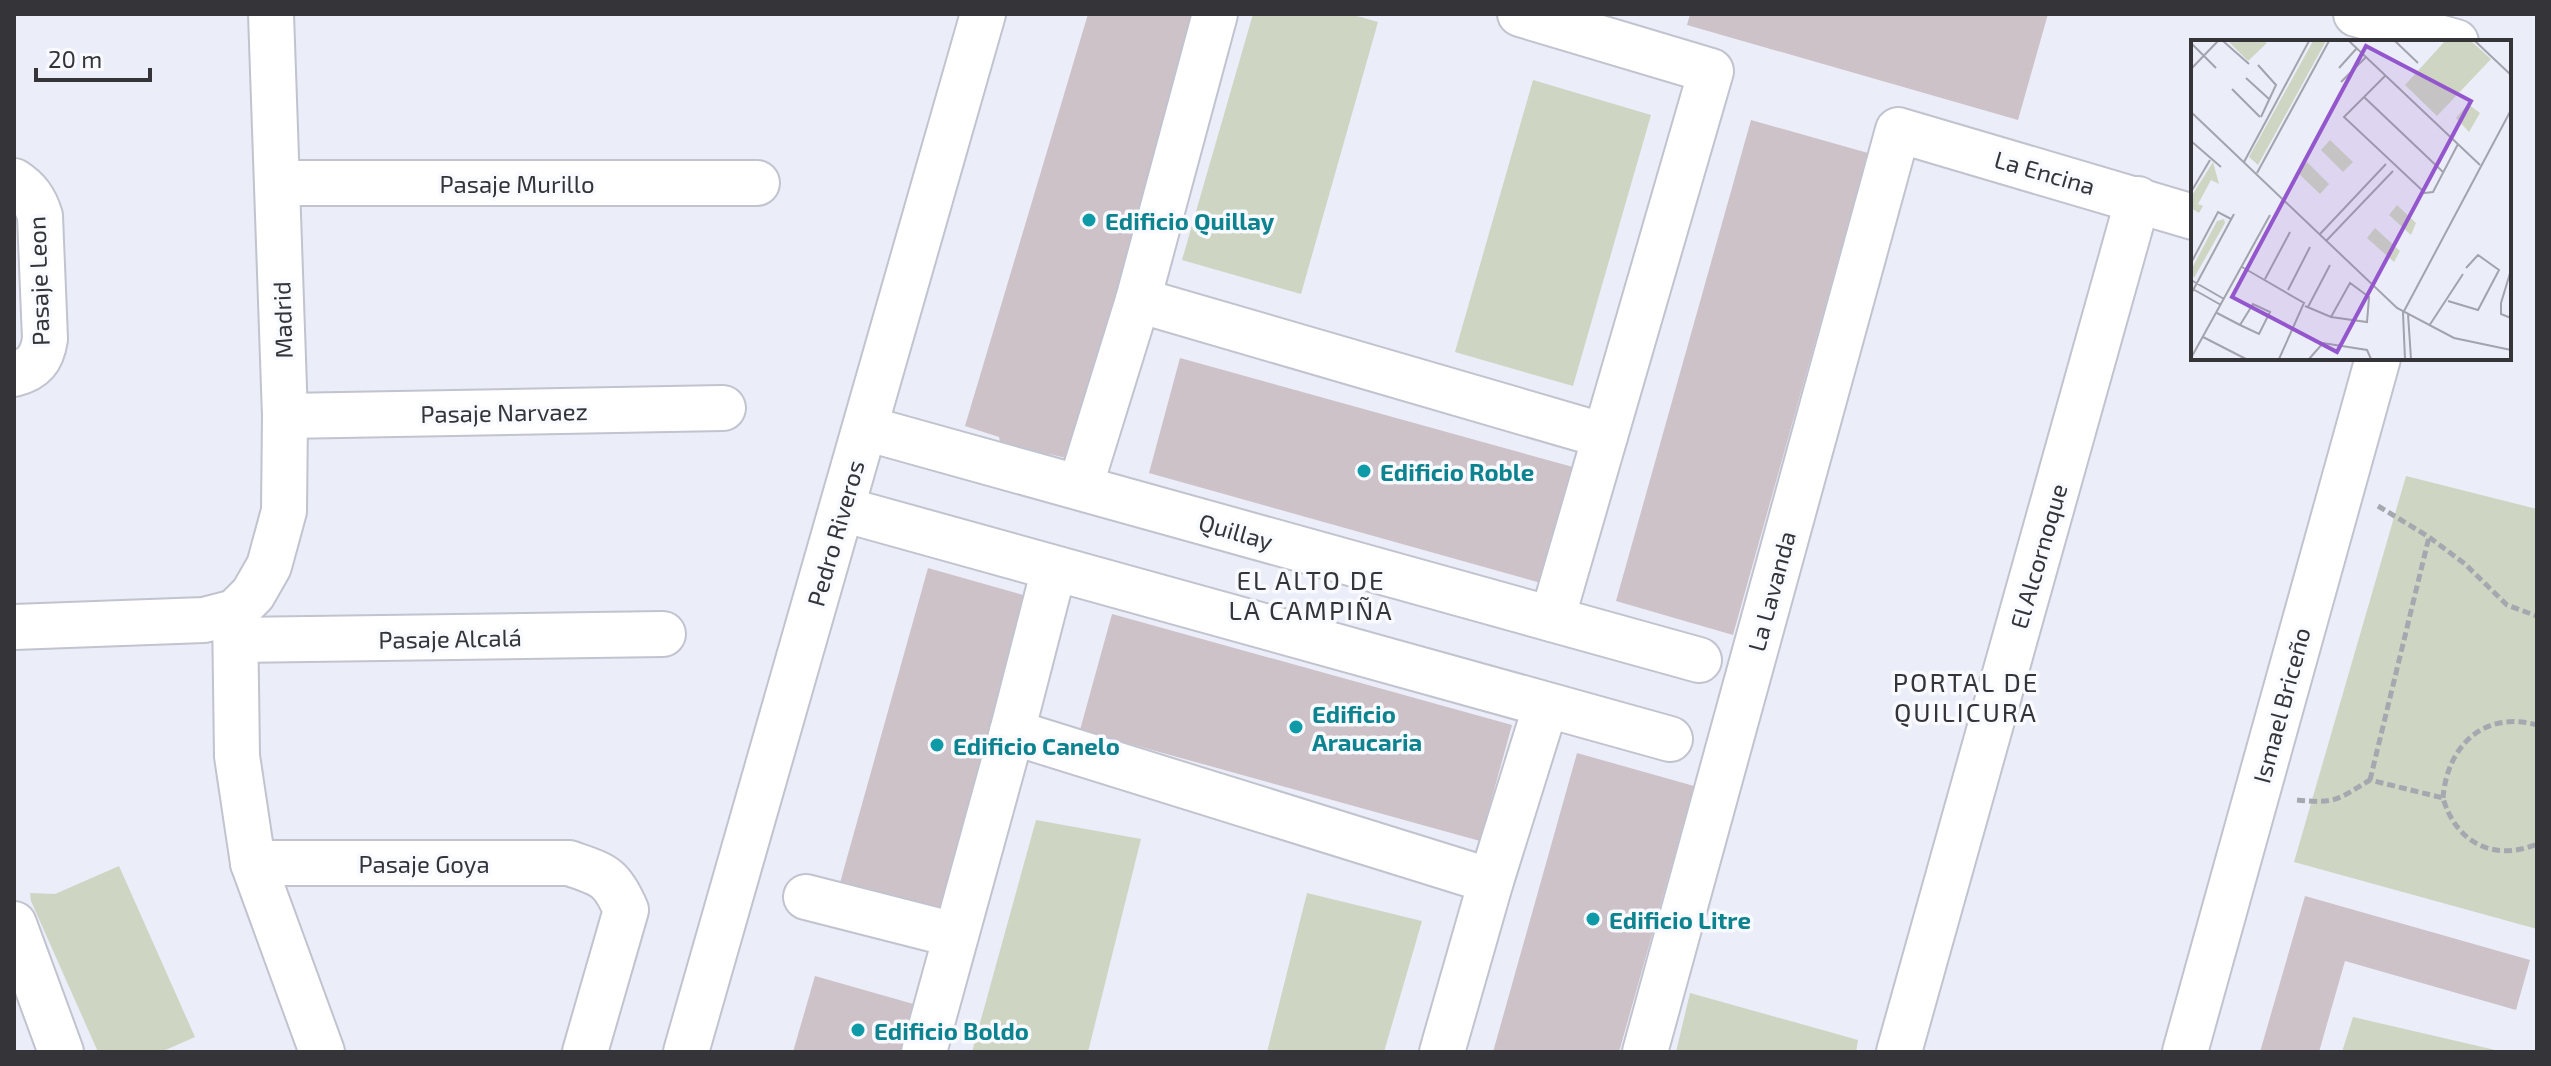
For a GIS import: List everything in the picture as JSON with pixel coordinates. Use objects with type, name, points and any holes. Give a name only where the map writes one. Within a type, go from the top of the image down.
[{"type":"street","name":"Madrid","points":[[236,626],[269,566],[284,511],[285,416],[271,14]]},
{"type":"street","name":"Pedro Riveros","points":[[686,1052],[983,14]]},
{"type":"street","points":[[1080,487],[1138,300],[1215,14]]},
{"type":"street","points":[[1520,14],[1633,30],[1711,71],[1552,619]]},
{"type":"street","points":[[2356,14],[2449,40]]},
{"type":"street","points":[[2466,40],[2473,14]]},
{"type":"street","name":"La Encina","points":[[1898,130],[2191,216]]},
{"type":"street","name":"La Lavanda","points":[[1645,1052],[1898,130]]},
{"type":"street","name":"Pasaje Leon","points":[[14,181],[27,190],[40,216],[45,339],[43,352],[36,364],[27,371],[14,374]]},
{"type":"street","name":"Pasaje Murillo","points":[[278,183],[757,183]]},
{"type":"street","name":"El Alcornoque","points":[[1899,1052],[2138,199]]},
{"type":"street","points":[[1138,300],[1605,436]]},
{"type":"street","name":"Ismael Briceño","points":[[2185,1052],[2377,360]]},
{"type":"street","name":"Pasaje Narvaez","points":[[285,416],[723,408]]},
{"type":"street","name":"Quillay","points":[[865,428],[1699,660]]},
{"type":"street","points":[[842,509],[1670,739]]},
{"type":"street","points":[[924,1052],[1054,569]]},
{"type":"street","points":[[14,627],[204,620],[236,626],[237,756],[253,863],[322,1052]]},
{"type":"street","name":"Pasaje Alcalá","points":[[236,626],[663,634]]},
{"type":"street","points":[[1442,1052],[1546,705]]},
{"type":"street","points":[[1012,732],[1491,881]]},
{"type":"street","name":"Pasaje Goya","points":[[253,863],[569,863],[605,876],[618,890],[626,910],[585,1052]]},
{"type":"street","points":[[806,897],[955,935]]},
{"type":"street","points":[[14,924],[61,1052]]},
{"type":"path","points":[[2343,484],[2429,537],[2465,564],[2507,605],[2537,616]]},
{"type":"path","points":[[2256,797],[2327,803],[2370,780],[2429,537]]},
{"type":"path","points":[[2537,725],[2524,722],[2494,724],[2468,739],[2449,766],[2443,798],[2447,813],[2455,825],[2478,845],[2509,852],[2537,844]]},
{"type":"path","points":[[2370,780],[2443,798]]},
{"type":"green space","points":[[1253,14],[1350,14],[1378,22],[1301,294],[1182,260]]},
{"type":"green space","points":[[1533,80],[1651,115],[1573,386],[1455,352]]},
{"type":"green space","points":[[2406,476],[2537,509],[2537,929],[2294,862]]},
{"type":"green space","points":[[1036,820],[1141,839],[1088,1052],[972,1052]]},
{"type":"green space","points":[[119,866],[195,1037],[161,1052],[98,1052],[31,901],[30,893],[55,894]]},
{"type":"green space","points":[[1307,893],[1422,921],[1384,1052],[1267,1052]]},
{"type":"green space","points":[[1690,993],[1858,1040],[1856,1052],[1676,1052]]},
{"type":"green space","points":[[2353,1017],[2504,1052],[2342,1052]]},
{"type":"building","name":"Edificio Quillay","points":[[1088,14],[1210,14],[1083,462],[1049,454],[1046,465],[1001,446],[999,437],[965,426]]},
{"type":"building","points":[[1690,14],[2048,14],[2018,120],[1687,25]]},
{"type":"building","points":[[1751,120],[1868,153],[1733,635],[1616,601]]},
{"type":"building","name":"Edificio Roble","points":[[1180,358],[1580,469],[1548,585],[1149,473]]},
{"type":"building","name":"Edificio Canelo","points":[[928,568],[1037,599],[947,921],[838,890]]},
{"type":"building","name":"Edificio Araucaria","points":[[1112,614],[1512,725],[1480,841],[1080,730]]},
{"type":"building","name":"Edificio Litre","points":[[1577,753],[1694,786],[1619,1052],[1493,1052]]},
{"type":"building","points":[[2305,896],[2530,960],[2516,1010],[2345,961],[2319,1052],[2260,1052]]},
{"type":"building","name":"Edificio Boldo","points":[[815,976],[924,1007],[911,1052],[793,1052]]},
{"type":"place","name":"Edificio Quillay","points":[[1089,220]]},
{"type":"place","name":"Edificio Roble","points":[[1364,471]]},
{"type":"place","name":"Edificio Araucaria","points":[[1296,727]]},
{"type":"place","name":"Edificio Canelo","points":[[937,745]]},
{"type":"place","name":"Edificio Litre","points":[[1593,919]]},
{"type":"place","name":"Edificio Boldo","points":[[858,1030]]},
{"type":"district","name":"EL ALTO DE LA CAMPIÑA","points":[[1311,594]]},
{"type":"district","name":"PORTAL DE QUILICURA","points":[[1966,696]]}]
